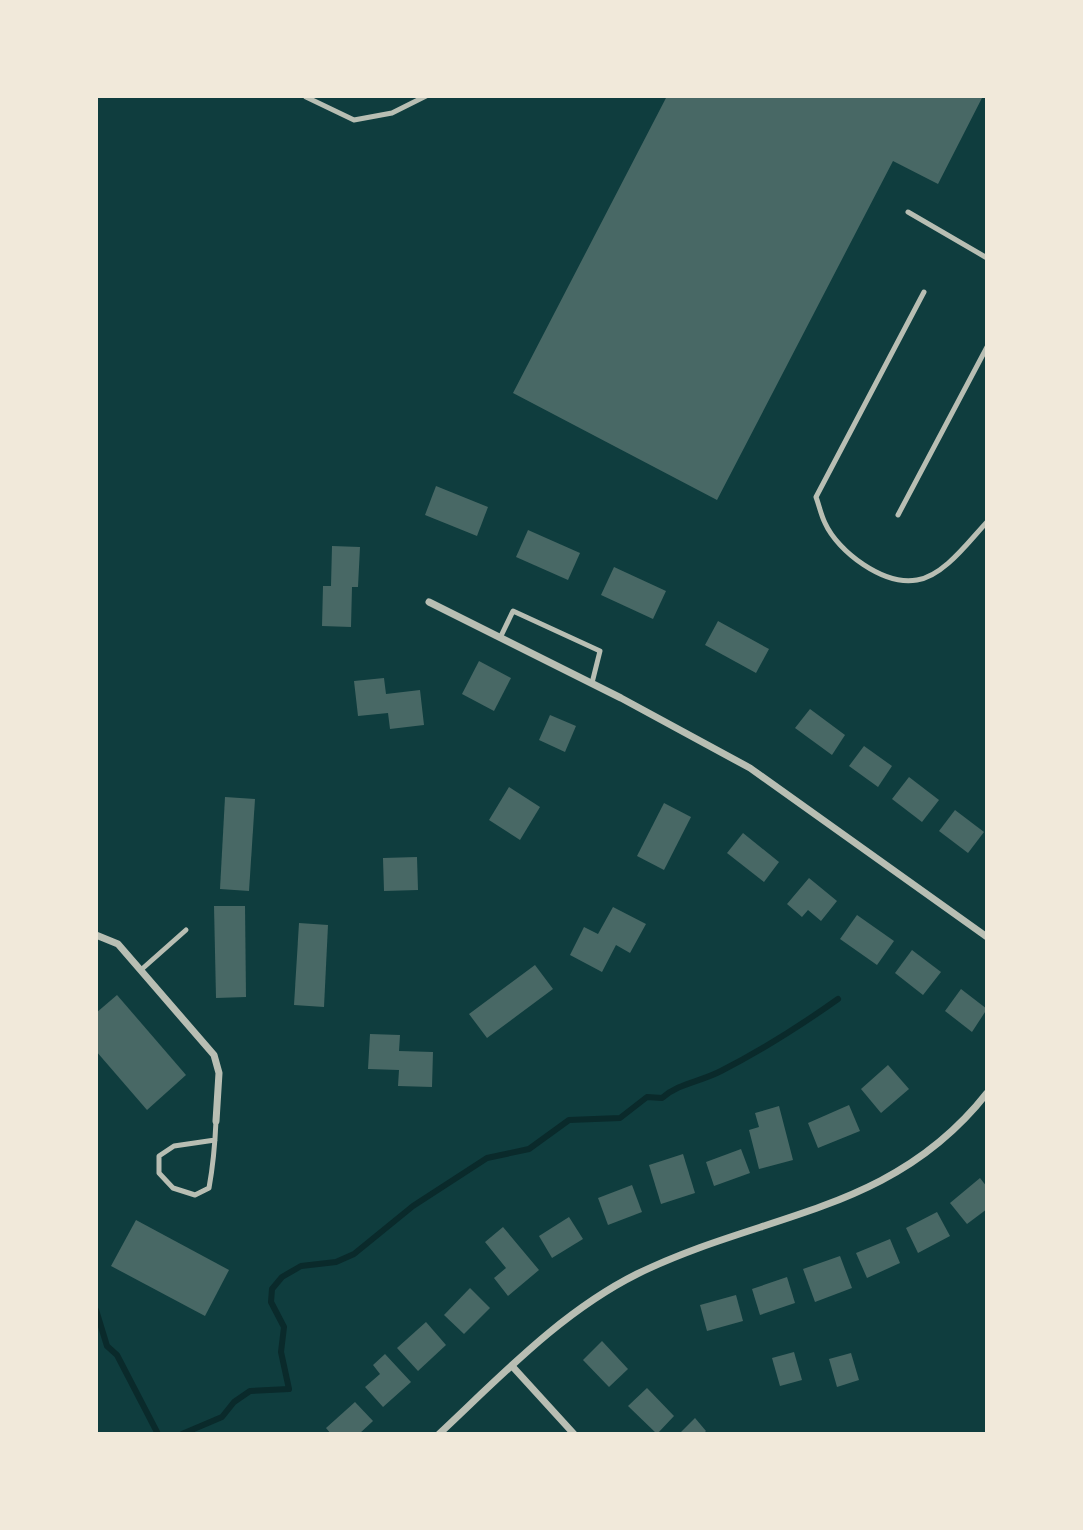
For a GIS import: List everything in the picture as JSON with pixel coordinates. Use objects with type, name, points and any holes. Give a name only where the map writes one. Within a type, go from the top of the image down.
[{"type":"street","points":[[429,602],[592,683],[750,768],[987,937]]},
{"type":"street","points":[[96,935],[118,944],[142,969],[218,1062],[216,1121]]},
{"type":"street","points":[[439,1434],[561,1322],[603,1292],[639,1273],[833,1204],[887,1179],[947,1135],[987,1093]]},
{"type":"street","points":[[512,1366],[573,1434]]},
{"type":"lane","points":[[306,97],[354,120],[391,113],[426,96]]},
{"type":"lane","points":[[908,212],[987,258]]},
{"type":"lane","points":[[924,292],[816,497],[825,525],[843,546],[852,556],[887,579],[917,580],[941,569],[987,522]]},
{"type":"lane","points":[[898,515],[987,347]]},
{"type":"lane","points":[[500,638],[513,611],[600,651],[592,683]]},
{"type":"lane","points":[[142,969],[186,930]]},
{"type":"lane","points":[[215,1140],[174,1146],[159,1156],[159,1173],[173,1188],[195,1195],[209,1188],[215,1140],[216,1121]]},
{"type":"building","points":[[667,96],[983,96],[938,184],[893,161],[717,500],[513,393]]},
{"type":"building","points":[[436,486],[488,507],[477,536],[425,515]]},
{"type":"building","points":[[528,530],[580,553],[568,580],[516,557]]},
{"type":"building","points":[[332,546],[360,547],[358,587],[352,587],[351,627],[322,626],[323,586],[331,586]]},
{"type":"building","points":[[614,567],[666,591],[653,619],[601,595]]},
{"type":"building","points":[[718,621],[769,649],[756,673],[705,645]]},
{"type":"building","points":[[479,661],[511,678],[494,711],[462,694]]},
{"type":"building","points":[[384,678],[386,694],[420,690],[424,725],[390,729],[388,713],[358,716],[354,681]]},
{"type":"building","points":[[810,709],[845,735],[832,755],[795,728]]},
{"type":"building","points":[[550,715],[576,726],[565,752],[539,740]]},
{"type":"building","points":[[864,746],[892,766],[878,787],[849,766]]},
{"type":"building","points":[[909,777],[939,800],[922,822],[892,799]]},
{"type":"building","points":[[509,787],[540,807],[520,840],[489,820]]},
{"type":"building","points":[[225,797],[255,799],[249,891],[220,889]]},
{"type":"building","points":[[664,803],[691,817],[664,870],[637,856]]},
{"type":"building","points":[[955,810],[984,832],[968,853],[939,831]]},
{"type":"building","points":[[743,833],[779,862],[764,882],[727,853]]},
{"type":"building","points":[[417,857],[418,890],[384,891],[383,858]]},
{"type":"building","points":[[809,878],[837,901],[821,921],[808,910],[802,917],[787,904]]},
{"type":"building","points":[[214,906],[245,906],[246,997],[216,998]]},
{"type":"building","points":[[613,907],[646,924],[630,953],[616,945],[602,972],[570,955],[584,927],[598,934]]},
{"type":"building","points":[[857,915],[894,941],[877,965],[840,939]]},
{"type":"building","points":[[299,923],[328,925],[324,1007],[294,1005]]},
{"type":"building","points":[[912,950],[941,972],[923,995],[895,973]]},
{"type":"building","points":[[535,965],[553,989],[487,1038],[469,1014]]},
{"type":"building","points":[[961,989],[987,1009],[972,1032],[945,1011]]},
{"type":"building","points":[[117,995],[186,1075],[147,1110],[96,1051],[96,1013]]},
{"type":"building","points":[[370,1034],[400,1035],[399,1051],[433,1052],[432,1087],[398,1086],[399,1070],[368,1069]]},
{"type":"building","points":[[888,1065],[909,1089],[881,1113],[861,1089]]},
{"type":"building","points":[[849,1105],[860,1131],[818,1148],[808,1123]]},
{"type":"building","points":[[779,1106],[793,1160],[759,1169],[749,1130],[759,1127],[755,1113]]},
{"type":"building","points":[[741,1149],[750,1173],[714,1186],[706,1162]]},
{"type":"building","points":[[683,1154],[695,1193],[661,1204],[649,1165]]},
{"type":"building","points":[[980,1178],[987,1187],[987,1209],[967,1224],[950,1203]]},
{"type":"building","points":[[632,1185],[642,1212],[608,1225],[598,1198]]},
{"type":"building","points":[[937,1212],[950,1236],[918,1253],[906,1228]]},
{"type":"building","points":[[569,1217],[583,1239],[552,1258],[539,1236]]},
{"type":"building","points":[[136,1220],[229,1270],[205,1316],[111,1266]]},
{"type":"building","points":[[503,1227],[539,1270],[508,1296],[494,1278],[506,1268],[485,1242]]},
{"type":"building","points":[[890,1239],[900,1263],[867,1278],[856,1253]]},
{"type":"building","points":[[840,1256],[852,1288],[815,1302],[803,1269]]},
{"type":"building","points":[[787,1277],[795,1303],[760,1315],[752,1289]]},
{"type":"building","points":[[470,1288],[490,1308],[464,1334],[444,1315]]},
{"type":"building","points":[[736,1295],[743,1321],[707,1331],[700,1305]]},
{"type":"building","points":[[426,1322],[446,1345],[418,1371],[397,1348]]},
{"type":"building","points":[[602,1341],[628,1369],[609,1387],[583,1360]]},
{"type":"building","points":[[794,1352],[802,1380],[780,1386],[772,1358]]},
{"type":"building","points":[[851,1353],[859,1380],[837,1387],[829,1359]]},
{"type":"building","points":[[385,1354],[411,1382],[383,1407],[365,1387],[380,1374],[373,1365]]},
{"type":"building","points":[[647,1388],[674,1416],[657,1434],[628,1406]]},
{"type":"building","points":[[355,1402],[373,1421],[359,1434],[331,1434],[326,1428]]},
{"type":"building","points":[[695,1418],[706,1431],[703,1434],[679,1434]]},
{"type":"waterway","points":[[182,1434],[222,1417],[234,1402],[250,1391],[289,1389],[281,1352],[284,1327],[271,1302],[272,1289],[282,1277],[301,1266],[336,1262],[354,1254],[413,1206],[487,1158],[529,1149],[569,1120],[620,1118],[647,1097],[662,1098],[675,1089],[736,1063],[838,999]]},
{"type":"waterway","points":[[96,1310],[107,1346],[117,1355],[158,1434]]}]
